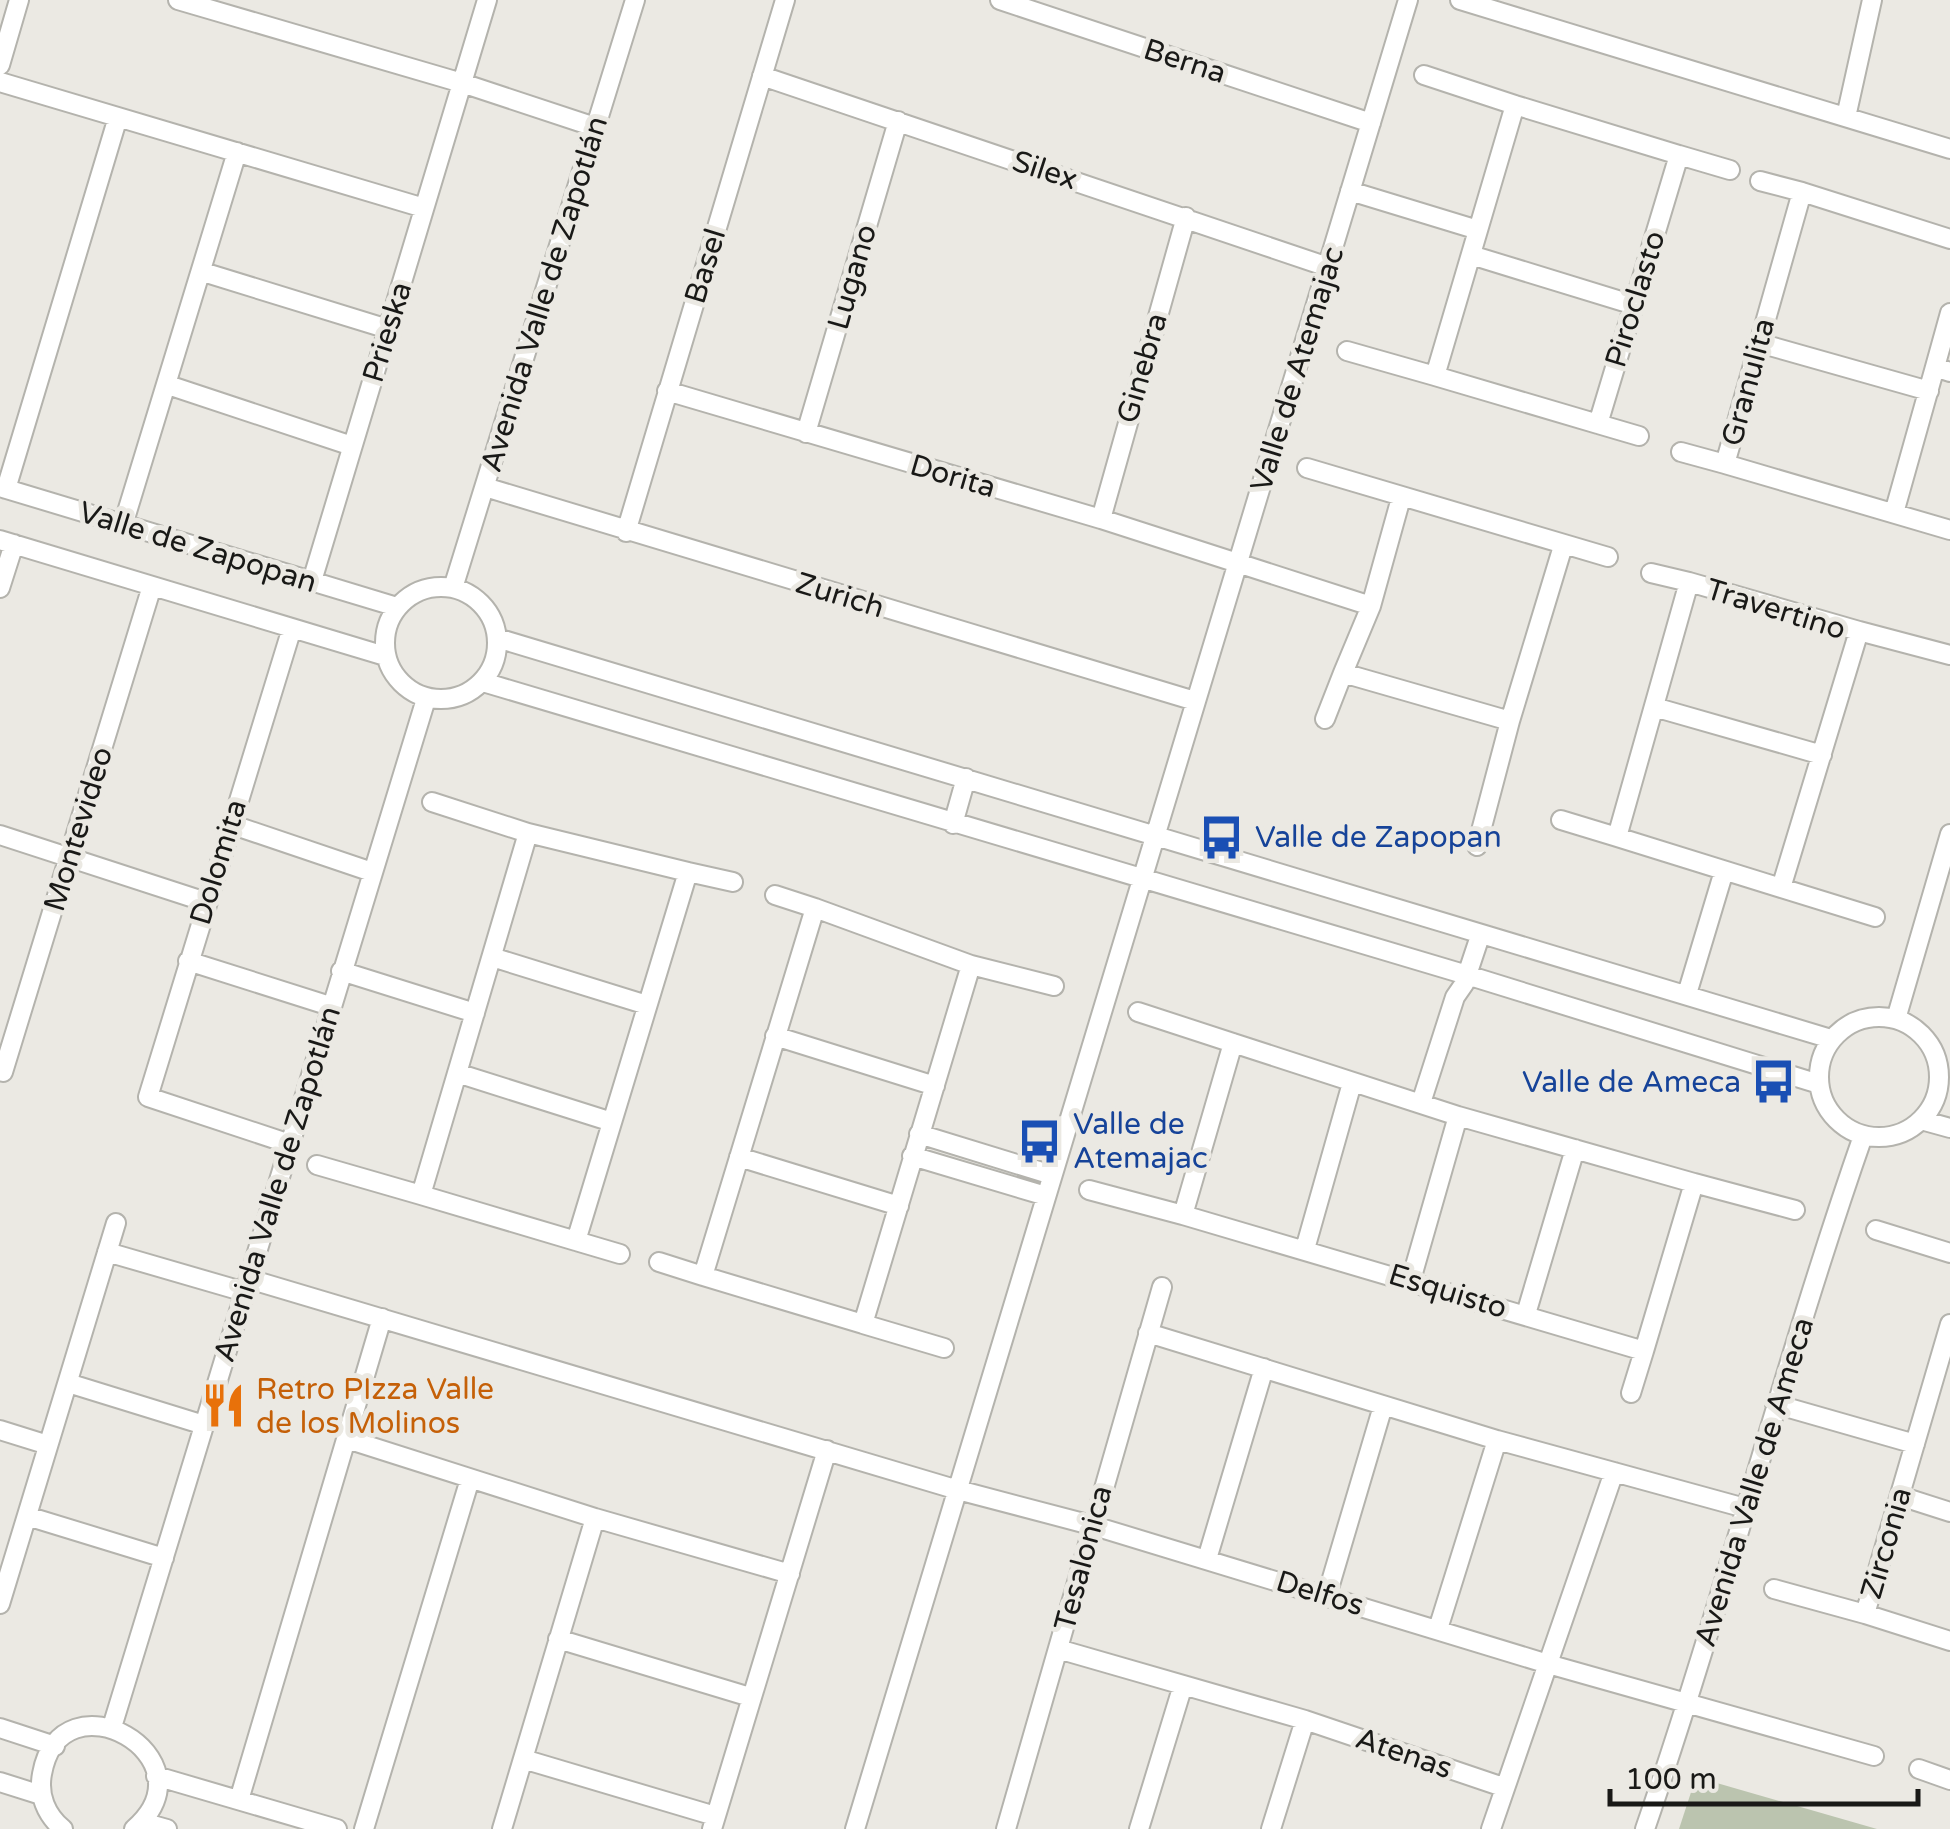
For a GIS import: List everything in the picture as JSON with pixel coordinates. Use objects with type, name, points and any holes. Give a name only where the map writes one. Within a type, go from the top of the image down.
[{"type":"street","points":[[0,65],[20,0]]},
{"type":"street","points":[[178,0],[596,128]]},
{"type":"street","name":"Prieska","points":[[312,581],[488,0]]},
{"type":"street","name":"Avenida Valle de Zapotlán","points":[[452,588],[635,0]]},
{"type":"street","name":"Basel","points":[[626,532],[785,0]]},
{"type":"street","name":"Berna","points":[[1000,0],[1371,122]]},
{"type":"street","name":"Valle de Atemajac","points":[[855,1829],[1408,0]]},
{"type":"street","points":[[1460,0],[1950,149]]},
{"type":"street","points":[[1846,117],[1872,0]]},
{"type":"street","name":"Silex","points":[[762,76],[1328,267]]},
{"type":"street","points":[[1424,76],[1730,170]]},
{"type":"street","points":[[0,82],[424,208]]},
{"type":"street","points":[[1436,376],[1515,105]]},
{"type":"street","points":[[3,488],[118,117]]},
{"type":"street","name":"Lugano","points":[[806,433],[898,121]]},
{"type":"street","points":[[123,526],[237,152]]},
{"type":"street","name":"Piroclasto","points":[[1598,424],[1678,154]]},
{"type":"street","points":[[1760,182],[1950,240]]},
{"type":"street","points":[[1350,190],[1478,230]]},
{"type":"street","name":"Granulita","points":[[1802,192],[1726,464],[1950,530]]},
{"type":"street","name":"Ginebra","points":[[1101,520],[1186,216]]},
{"type":"street","points":[[1470,254],[1634,305]]},
{"type":"street","points":[[203,272],[388,329]]},
{"type":"street","points":[[1894,512],[1929,391],[1943,369],[1950,313]]},
{"type":"street","points":[[1758,343],[1929,391]]},
{"type":"street","points":[[1347,351],[1639,436]]},
{"type":"street","points":[[168,385],[352,446]]},
{"type":"street","name":"Dorita","points":[[668,391],[1101,520],[1371,606]]},
{"type":"street","points":[[1681,452],[1726,464]]},
{"type":"street","points":[[1306,468],[1608,558]]},
{"type":"street","name":"Valle de Zapopan","points":[[3,488],[397,607]]},
{"type":"street","name":"Zurich","points":[[485,488],[1195,700]]},
{"type":"street","points":[[1325,719],[1371,606],[1402,498]]},
{"type":"street","points":[[0,588],[7,542]]},
{"type":"street","name":"Valle de Zapopan","points":[[7,542],[385,656]]},
{"type":"street","points":[[1477,846],[1563,546]]},
{"type":"street","points":[[1652,573],[1689,582]]},
{"type":"street","name":"Travertino","points":[[1617,838],[1689,582],[1859,631],[1781,888]]},
{"type":"street","name":"Montevideo","points":[[3,1072],[152,586]]},
{"type":"street","points":[[432,587],[452,588],[474,597],[490,615],[497,638],[495,661],[483,682],[466,694],[426,698],[407,690],[393,675],[385,656],[384,638],[397,607],[413,594],[432,587]]},
{"type":"street","name":"Dolomita","points":[[290,1144],[148,1097],[292,628]]},
{"type":"street","points":[[1859,631],[1950,656]]},
{"type":"street","points":[[497,638],[1832,1040]]},
{"type":"street","points":[[1343,673],[1510,721]]},
{"type":"street","points":[[483,682],[1818,1084]]},
{"type":"street","name":"Avenida Valle de Zapotlán","points":[[112,1727],[426,698]]},
{"type":"street","points":[[1654,707],[1822,754]]},
{"type":"street","points":[[953,824],[966,778]]},
{"type":"street","points":[[432,802],[528,833],[733,882]]},
{"type":"street","points":[[1562,820],[1874,917]]},
{"type":"street","points":[[230,824],[372,872]]},
{"type":"street","points":[[420,1195],[528,833]]},
{"type":"street","points":[[1896,1019],[1950,834]]},
{"type":"street","points":[[0,836],[206,902]]},
{"type":"street","points":[[1687,994],[1724,871]]},
{"type":"street","points":[[576,1241],[688,872]]},
{"type":"street","points":[[776,895],[971,965],[1054,986]]},
{"type":"street","points":[[702,1276],[815,908]]},
{"type":"street","points":[[1427,1105],[1455,997],[1466,980],[1480,936]]},
{"type":"street","points":[[492,957],[647,1004]]},
{"type":"street","points":[[188,961],[330,1006]]},
{"type":"street","points":[[863,1324],[971,965]]},
{"type":"street","points":[[341,971],[475,1013]]},
{"type":"street","points":[[1138,1012],[1458,1116],[1795,1210]]},
{"type":"street","points":[[1872,1017],[1896,1019],[1918,1030],[1945,1075],[1921,1120],[1904,1132],[1884,1138],[1862,1136],[1841,1125],[1826,1107],[1818,1084],[1820,1060],[1832,1040],[1850,1024],[1872,1017]]},
{"type":"street","points":[[775,1036],[934,1086]]},
{"type":"street","points":[[1183,1215],[1233,1044]]},
{"type":"street","points":[[457,1074],[612,1122]]},
{"type":"street","points":[[1305,1249],[1352,1082]]},
{"type":"street","points":[[1411,1280],[1458,1116]]},
{"type":"street","points":[[1921,1120],[1950,1128]]},
{"type":"street","points":[[918,1134],[1052,1176]]},
{"type":"street","name":"Avenida Valle de Ameca","points":[[1644,1829],[1688,1703],[1776,1404],[1862,1136]]},
{"type":"street","points":[[1526,1314],[1575,1148]]},
{"type":"street","points":[[912,1156],[1046,1196]]},
{"type":"street","points":[[738,1158],[898,1206]]},
{"type":"street","points":[[318,1165],[620,1254]]},
{"type":"street","points":[[1631,1393],[1694,1184]]},
{"type":"street","name":"Esquisto","points":[[1089,1190],[1305,1249],[1644,1351]]},
{"type":"street","points":[[0,1604],[116,1223]]},
{"type":"street","points":[[1876,1230],[1950,1252]]},
{"type":"street","name":"Delfos","points":[[107,1252],[382,1318],[958,1490],[1092,1525],[1548,1664],[1874,1756]]},
{"type":"street","points":[[659,1262],[944,1348]]},
{"type":"street","name":"Tesalonica","points":[[1006,1829],[1162,1288]]},
{"type":"street","points":[[239,1800],[382,1318]]},
{"type":"street","name":"Zirconia","points":[[1950,1324],[1942,1382],[1915,1444],[1865,1614],[1950,1642]]},
{"type":"street","points":[[1148,1333],[1496,1440],[1745,1508]]},
{"type":"street","points":[[1207,1560],[1264,1368]]},
{"type":"street","points":[[68,1383],[204,1424]]},
{"type":"street","points":[[1776,1404],[1915,1444]]},
{"type":"street","points":[[1328,1596],[1383,1406]]},
{"type":"street","points":[[0,1430],[48,1445]]},
{"type":"street","points":[[347,1440],[790,1574]]},
{"type":"street","points":[[1438,1630],[1496,1440]]},
{"type":"street","points":[[523,1759],[714,1822],[826,1450]]},
{"type":"street","points":[[1491,1829],[1614,1472]]},
{"type":"street","points":[[364,1829],[470,1479]]},
{"type":"street","points":[[1900,1496],[1950,1512]]},
{"type":"street","points":[[27,1516],[164,1558]]},
{"type":"street","points":[[502,1829],[595,1518]]},
{"type":"street","points":[[1774,1588],[1865,1614]]},
{"type":"street","points":[[558,1640],[750,1697]]},
{"type":"street","name":"Atenas","points":[[1058,1649],[1304,1720],[1503,1786]]},
{"type":"street","points":[[1139,1829],[1183,1685]]},
{"type":"street","points":[[1271,1829],[1304,1720]]},
{"type":"street","points":[[62,1829],[46,1810],[41,1794],[46,1760],[55,1746],[80,1729],[112,1727],[142,1744],[156,1776],[151,1808],[138,1825],[167,1829]]},
{"type":"street","points":[[0,1728],[55,1746]]},
{"type":"street","points":[[1920,1769],[1950,1780]]},
{"type":"street","points":[[156,1776],[337,1829]]},
{"type":"street","points":[[0,1782],[41,1794]]},
{"type":"green space","points":[[1696,1777],[1877,1829],[1679,1829]]},
{"type":"place","name":"Valle de Zapopan","points":[[1222,837]]},
{"type":"place","name":"Valle de Ameca","points":[[1774,1082]]},
{"type":"place","name":"Valle de Atemajac","points":[[1040,1141]]},
{"type":"place","name":"Retro PIzza Valle de los Molinos","points":[[223,1406]]}]
